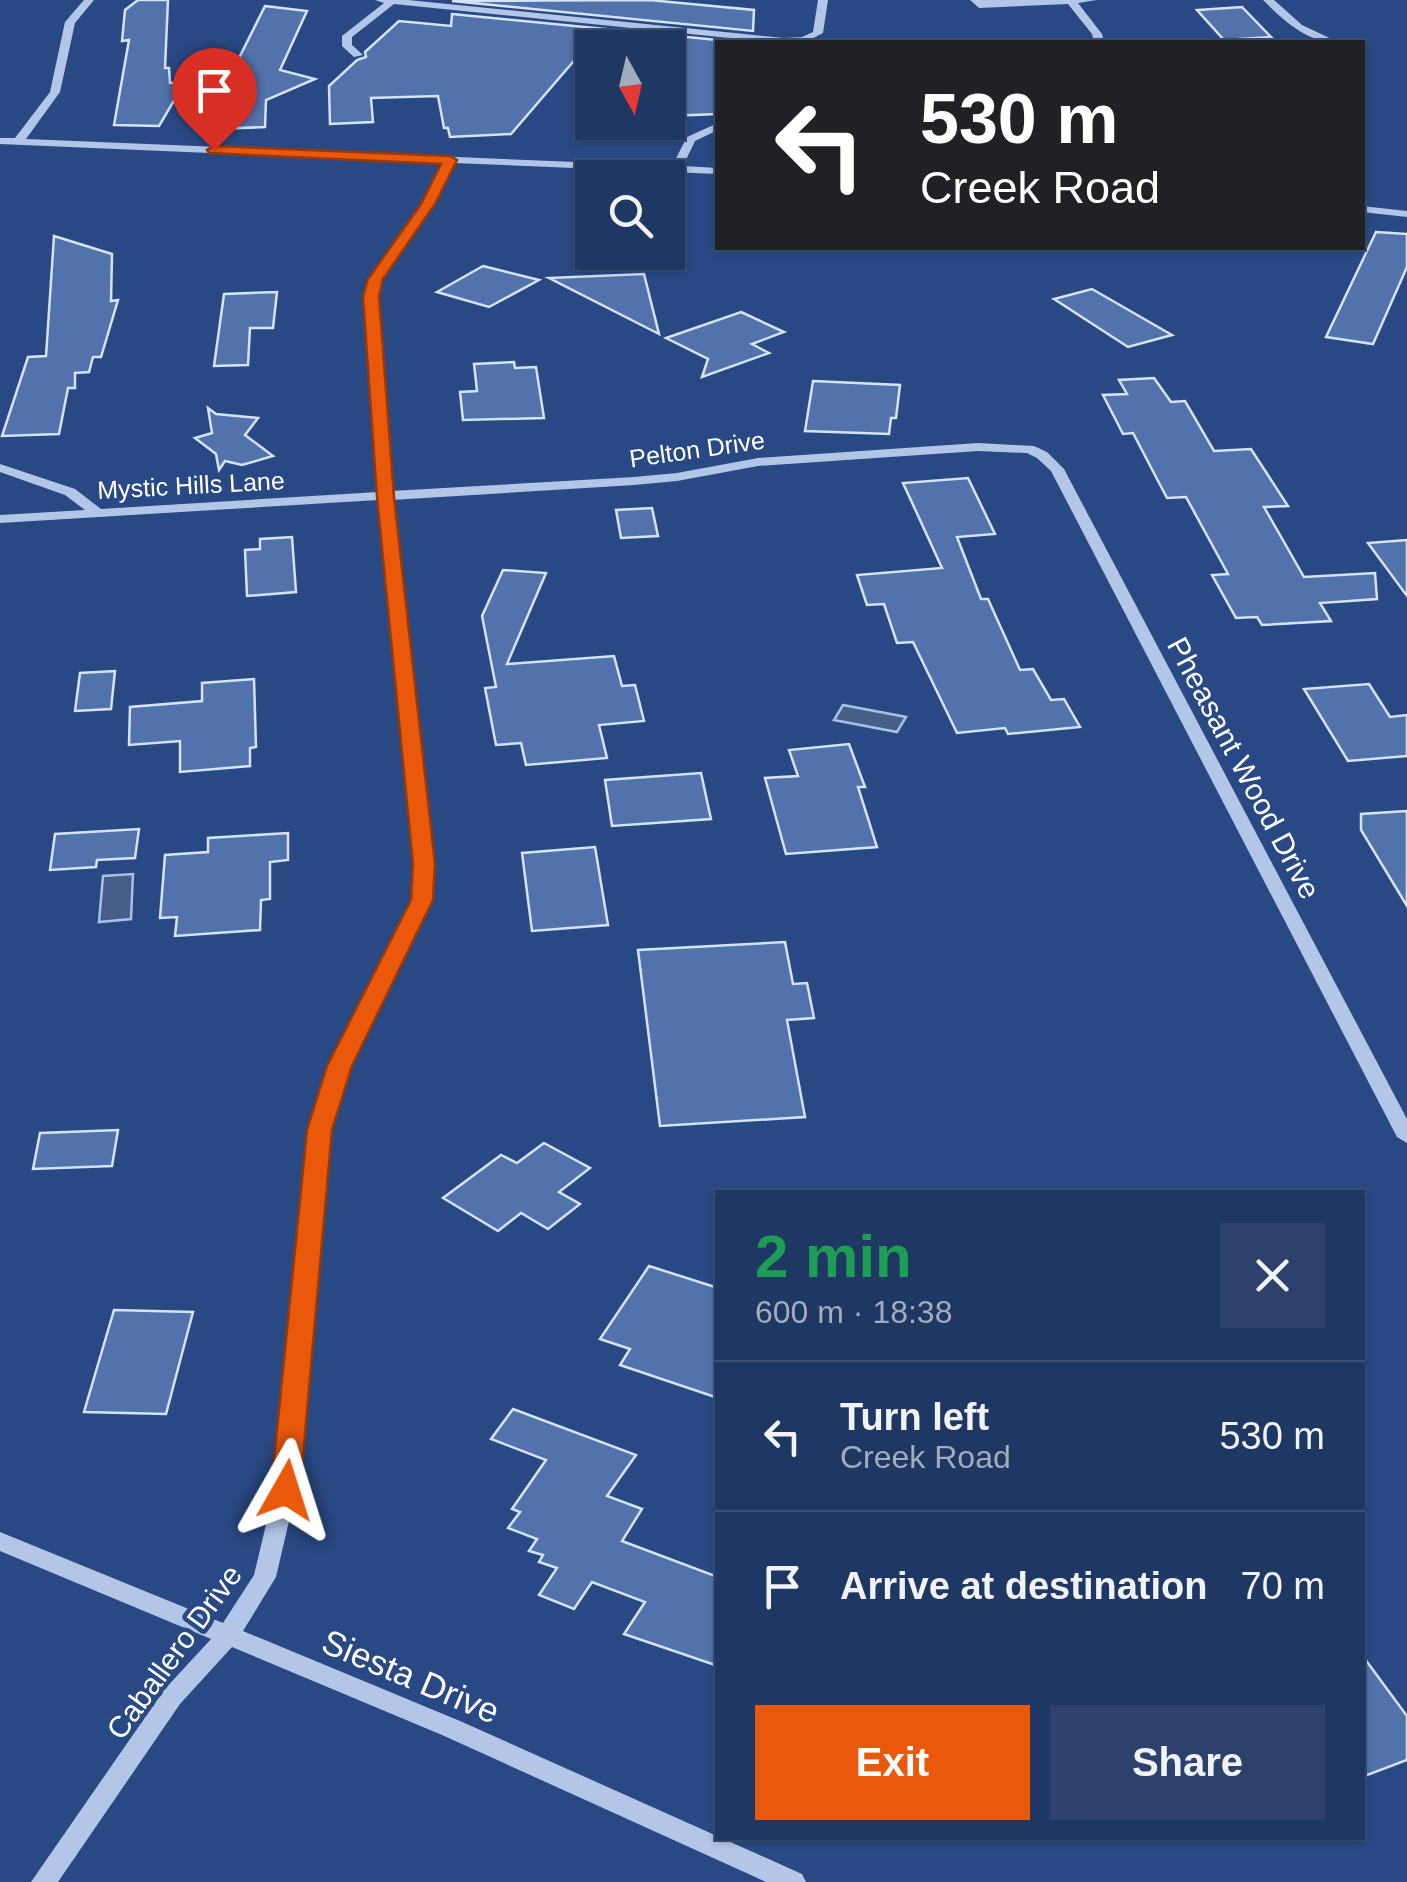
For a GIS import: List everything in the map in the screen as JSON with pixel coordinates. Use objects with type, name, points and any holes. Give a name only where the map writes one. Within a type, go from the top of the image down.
[{"type":"street","points":[[18,142],[55,92],[70,22],[88,0]]},
{"type":"street","points":[[380,0],[762,40],[804,40],[818,33],[823,0]]},
{"type":"street","points":[[977,2],[1092,0]]},
{"type":"street","points":[[1268,0],[1298,26],[1329,40]]},
{"type":"street","points":[[358,55],[347,46],[347,36],[394,1]]},
{"type":"street","points":[[1071,1],[1098,40]]},
{"type":"street","points":[[680,160],[691,139],[715,127]]},
{"type":"street","points":[[0,141],[575,165]]},
{"type":"street","name":"Caballero Drive","points":[[44,1882],[172,1697],[226,1638],[264,1577],[286,1490],[320,1130],[340,1066],[422,900],[424,864],[386,497],[371,296],[375,279],[428,204],[450,160]]},
{"type":"street","points":[[685,169],[715,171]]},
{"type":"street","points":[[1365,209],[1407,214]]},
{"type":"street","name":"Pelton Drive","points":[[386,497],[678,477],[758,462],[1015,446]]},
{"type":"street","name":"Pheasant Wood Drive","points":[[1015,446],[1042,455],[1057,469],[1407,1137]]},
{"type":"street","points":[[0,468],[70,492],[98,513]]},
{"type":"street","name":"Mystic Hills Lane","points":[[0,520],[386,497]]},
{"type":"street","name":"Siesta Drive","points":[[0,1541],[226,1638],[451,1728],[794,1882]]},
{"type":"water","points":[[843,705],[906,717],[897,732],[834,720]]},
{"type":"water","points":[[133,874],[131,919],[99,922],[103,876]]},
{"type":"building","points":[[138,0],[168,0],[165,68],[169,68],[170,83],[185,82],[159,126],[114,125],[129,40],[122,41],[125,10]]},
{"type":"building","points":[[649,0],[754,10],[753,31],[452,1]]},
{"type":"building","points":[[265,6],[307,11],[280,70],[315,79],[266,100],[265,127],[217,129],[220,80],[228,80]]},
{"type":"building","points":[[1242,7],[1271,37],[1224,40],[1197,10]]},
{"type":"building","points":[[452,14],[615,30],[575,30],[575,60],[511,134],[450,137],[448,128],[444,128],[438,96],[371,98],[373,122],[330,124],[329,86],[357,60],[366,57],[365,52],[399,21],[451,26]]},
{"type":"building","points":[[685,37],[718,40],[715,114],[685,115]]},
{"type":"building","points":[[1376,232],[1407,234],[1407,267],[1373,344],[1326,337]]},
{"type":"building","points":[[54,236],[112,254],[111,301],[118,300],[101,357],[93,357],[89,372],[75,373],[75,388],[68,388],[59,434],[2,436],[28,357],[46,356]]},
{"type":"building","points":[[483,266],[539,280],[489,307],[437,292]]},
{"type":"building","points":[[644,274],[659,334],[549,278]]},
{"type":"building","points":[[1092,289],[1172,335],[1128,347],[1054,299]]},
{"type":"building","points":[[277,292],[273,328],[250,328],[248,365],[214,366],[224,294]]},
{"type":"building","points":[[741,312],[784,332],[752,344],[769,353],[702,377],[708,359],[666,338]]},
{"type":"building","points":[[514,362],[515,368],[536,367],[544,418],[463,420],[460,392],[477,391],[474,364]]},
{"type":"building","points":[[1154,378],[1171,402],[1185,401],[1214,451],[1251,449],[1288,506],[1264,507],[1304,577],[1375,573],[1377,599],[1320,603],[1331,621],[1262,625],[1257,617],[1236,618],[1212,575],[1228,574],[1186,497],[1167,498],[1133,433],[1123,434],[1103,395],[1127,394],[1119,380]]},
{"type":"building","points":[[813,381],[900,385],[896,418],[891,418],[889,434],[805,431]]},
{"type":"building","points":[[208,408],[216,414],[258,418],[245,435],[273,456],[242,465],[225,461],[219,470],[216,454],[195,438],[212,433]]},
{"type":"building","points":[[968,478],[995,534],[957,537],[981,599],[988,599],[1020,670],[1033,669],[1051,700],[1064,699],[1080,727],[1008,734],[1005,728],[957,733],[913,642],[897,643],[884,604],[867,605],[857,575],[942,568],[903,483]]},
{"type":"building","points":[[652,508],[658,536],[621,538],[616,510]]},
{"type":"building","points":[[292,537],[296,592],[247,596],[245,550],[260,549],[260,539]]},
{"type":"building","points":[[1407,540],[1407,596],[1368,543]]},
{"type":"building","points":[[503,570],[546,573],[507,664],[614,656],[622,686],[635,685],[644,721],[599,725],[607,758],[526,765],[521,743],[496,745],[485,688],[496,687],[482,616]]},
{"type":"building","points":[[115,671],[111,709],[75,711],[80,673]]},
{"type":"building","points":[[254,679],[256,747],[250,748],[250,766],[180,772],[180,741],[129,745],[130,707],[202,701],[202,683]]},
{"type":"building","points":[[1369,684],[1390,717],[1407,715],[1407,756],[1348,761],[1304,689]]},
{"type":"building","points":[[849,744],[865,787],[858,787],[877,847],[786,854],[765,778],[798,776],[789,750]]},
{"type":"building","points":[[701,773],[711,819],[612,826],[605,780]]},
{"type":"building","points":[[1407,811],[1407,906],[1361,830],[1361,814]]},
{"type":"building","points":[[139,829],[135,858],[97,860],[96,867],[50,870],[55,834]]},
{"type":"building","points":[[288,833],[288,860],[270,862],[270,899],[261,900],[260,930],[175,936],[177,917],[160,918],[165,855],[208,852],[208,838]]},
{"type":"building","points":[[595,847],[608,925],[532,931],[522,853]]},
{"type":"building","points":[[785,942],[793,984],[807,983],[814,1018],[787,1020],[805,1117],[660,1126],[638,950]]},
{"type":"building","points":[[118,1130],[112,1166],[33,1169],[40,1133]]},
{"type":"building","points":[[544,1143],[590,1168],[559,1192],[580,1204],[548,1229],[521,1213],[498,1231],[443,1198],[501,1155],[517,1163]]},
{"type":"building","points":[[649,1266],[715,1287],[715,1397],[620,1365],[630,1349],[600,1339]]},
{"type":"building","points":[[114,1310],[193,1312],[166,1414],[84,1412]]},
{"type":"building","points":[[513,1409],[636,1455],[607,1496],[642,1509],[622,1541],[715,1576],[715,1665],[624,1634],[645,1602],[592,1582],[574,1609],[539,1595],[557,1568],[539,1562],[543,1555],[529,1551],[537,1539],[508,1528],[520,1512],[512,1509],[546,1460],[491,1439]]},
{"type":"building","points":[[1365,1659],[1407,1716],[1407,1760],[1365,1776]]},
{"type":"route","points":[[214,150],[450,160],[428,204],[375,279],[371,296],[386,497],[424,864],[422,900],[340,1066],[320,1130],[286,1490]]}]
